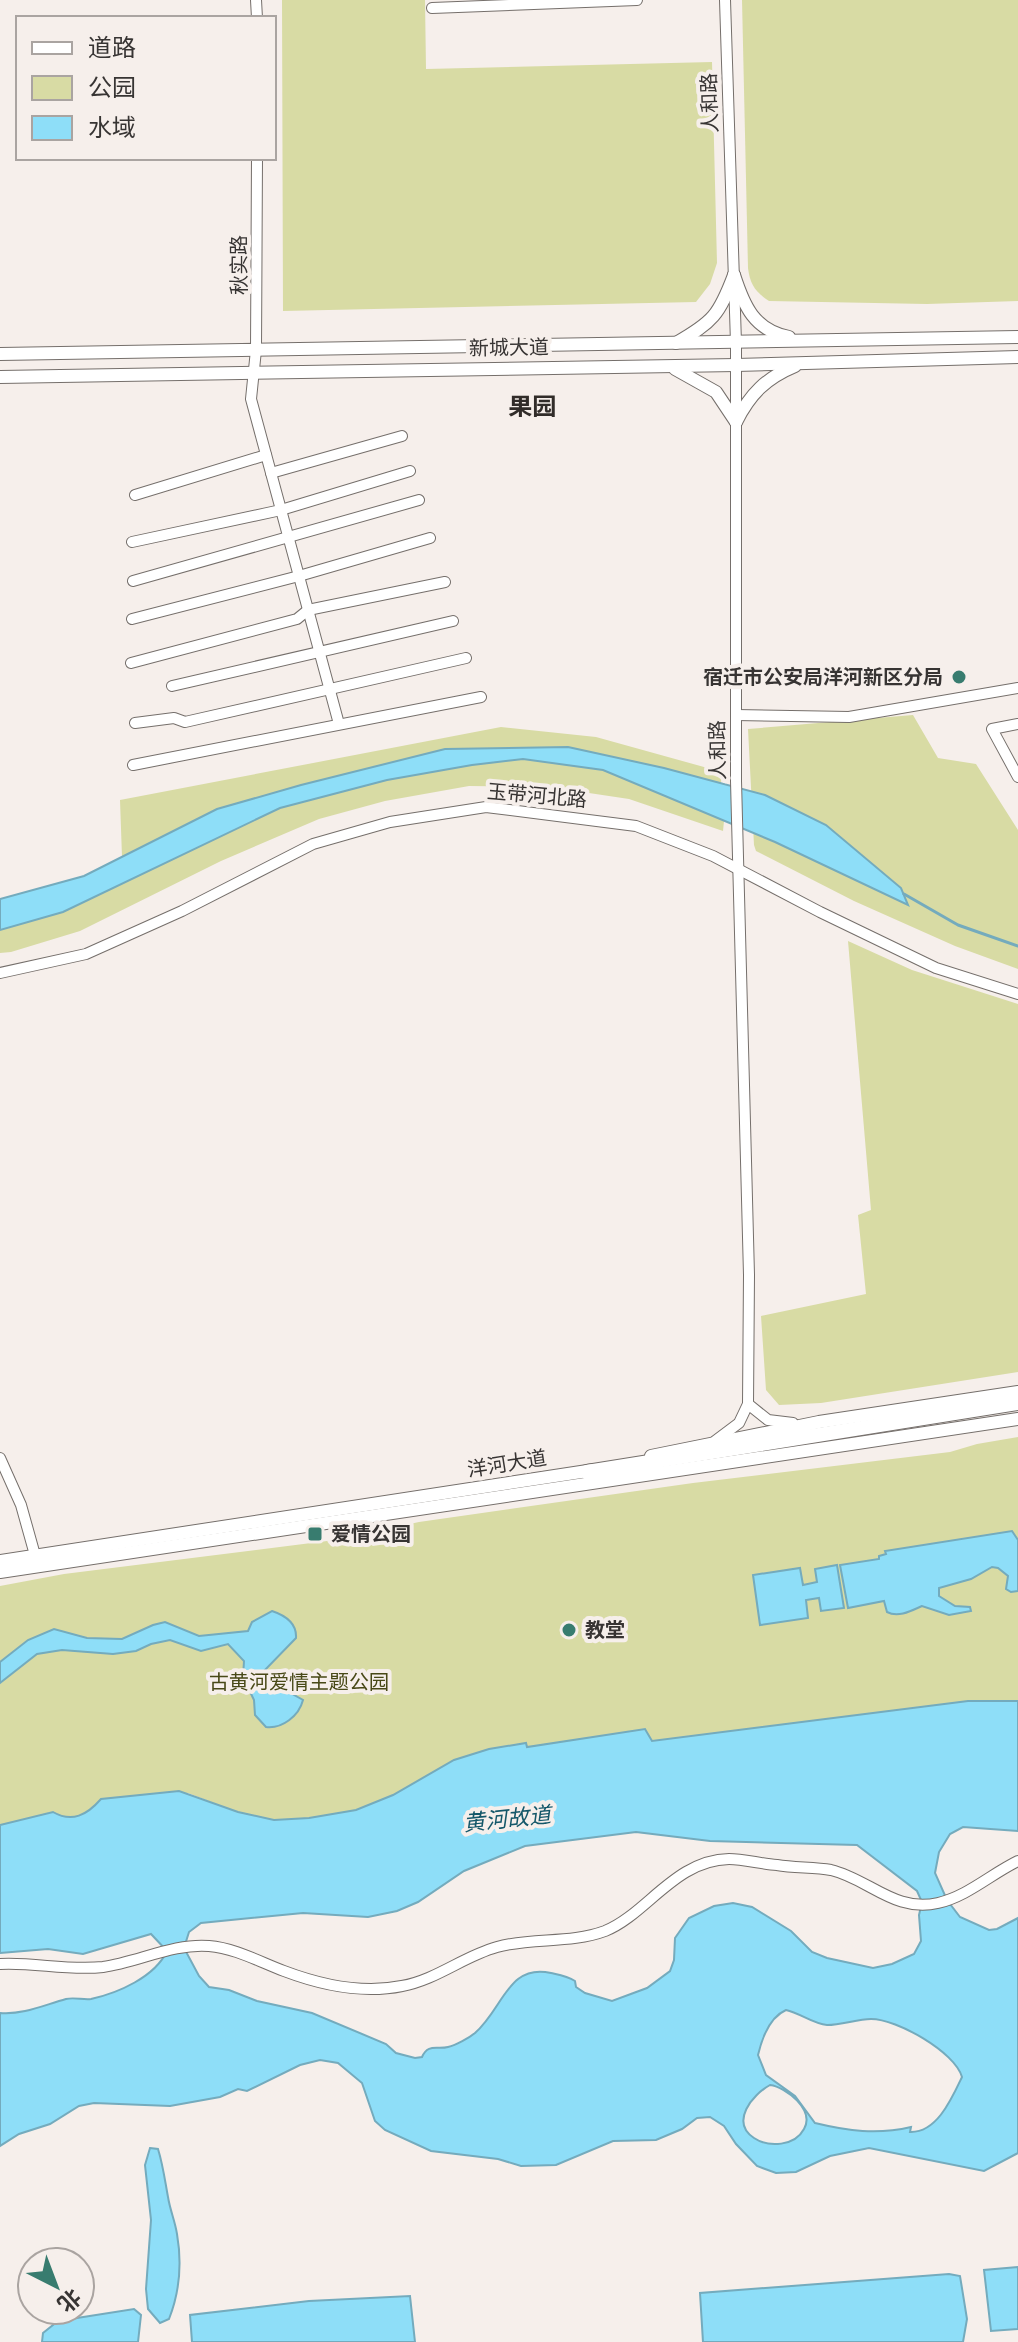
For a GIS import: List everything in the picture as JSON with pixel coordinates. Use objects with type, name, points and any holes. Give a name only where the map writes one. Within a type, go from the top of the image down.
[{"type":"highway","points":[[587,1472],[712,1447],[1018,1403]]},
{"type":"main road","points":[[734,275],[744,306],[759,324],[782,336],[808,341]]},
{"type":"main road","points":[[675,343],[713,319],[734,275]]},
{"type":"main road","name":"新城大道","points":[[4,353],[1018,337]]},
{"type":"main road","points":[[825,341],[826,363]]},
{"type":"main road","points":[[657,344],[662,366],[689,375],[716,392],[736,422],[757,388],[769,378],[801,363]]},
{"type":"main road","name":"新城大道","points":[[0,377],[736,365],[1018,357]]},
{"type":"main road","points":[[712,1447],[811,1424],[1018,1392]]},
{"type":"main road","name":"洋河大道","points":[[0,1572],[1018,1419]]},
{"type":"main road","name":"洋河大道","points":[[0,1561],[587,1472]]},
{"type":"street","points":[[432,8],[637,0]]},
{"type":"street","name":"人和路","points":[[725,0],[736,343],[736,781],[749,1275],[748,1404]]},
{"type":"street","name":"秋实路","points":[[257,160],[256,350],[251,399],[339,724]]},
{"type":"street","points":[[271,473],[402,436]]},
{"type":"street","points":[[135,495],[266,455]]},
{"type":"street","points":[[132,542],[281,510],[410,471]]},
{"type":"street","points":[[133,581],[419,500]]},
{"type":"street","points":[[132,619],[430,538]]},
{"type":"street","points":[[131,663],[297,619],[308,610],[445,582]]},
{"type":"street","points":[[172,686],[453,621]]},
{"type":"street","points":[[135,723],[174,718],[185,722],[466,658]]},
{"type":"street","points":[[736,715],[849,717],[1018,688]]},
{"type":"street","points":[[133,765],[481,697]]},
{"type":"street","points":[[1018,724],[992,729],[1014,761],[1018,777]]},
{"type":"street","name":"玉带河北路","points":[[0,973],[86,954],[182,911],[313,844],[390,822],[486,807],[636,826],[713,856],[936,968],[1018,994]]},
{"type":"street","points":[[712,1447],[739,1423],[748,1404],[773,1422],[811,1424]]},
{"type":"street","points":[[0,1458],[21,1505],[35,1555]]},
{"type":"street","points":[[0,1964],[85,1968],[191,1947],[215,1947],[319,1982],[368,1990],[404,1986],[500,1946],[576,1938],[606,1930],[675,1879],[708,1862],[729,1859],[829,1870],[859,1880],[893,1900],[913,1904],[936,1903],[953,1898],[1018,1861]]},
{"type":"green space","points":[[282,0],[425,0],[426,69],[712,62],[717,263],[710,284],[696,302],[283,311]]},
{"type":"green space","points":[[742,0],[1018,0],[1018,301],[927,304],[769,301],[757,291],[748,268]]},
{"type":"green space","points":[[913,715],[938,758],[976,764],[1018,830],[1018,969],[955,946],[854,901],[756,851],[748,729]]},
{"type":"green space","points":[[501,727],[596,737],[722,772],[721,783],[568,747],[217,809],[122,857],[120,800]]},
{"type":"green space","points":[[523,759],[603,770],[724,821],[723,831],[629,799],[549,787],[469,786],[385,801],[319,819],[221,861],[80,931],[0,953],[0,930],[63,912],[280,808],[387,780]]},
{"type":"green space","points":[[848,941],[912,970],[1018,1004],[1018,1372],[821,1403],[779,1405],[766,1390],[761,1316],[866,1294],[858,1215],[871,1210]]},
{"type":"green space","name":"古黄河爱情主题公园","points":[[1018,1437],[1018,1701],[968,1701],[652,1741],[645,1729],[527,1747],[526,1743],[454,1760],[393,1795],[356,1810],[309,1818],[274,1820],[237,1812],[188,1793],[101,1799],[79,1816],[66,1817],[52,1812],[0,1825],[0,1586],[64,1574],[335,1540],[419,1522],[693,1483],[950,1452]]},
{"type":"water","points":[[568,747],[765,795],[826,825],[901,888],[908,905],[775,842],[603,770],[523,759],[387,780],[280,808],[63,912],[0,930],[0,899],[84,876],[217,809],[445,749]]},
{"type":"water","points":[[1012,1531],[1018,1540],[1018,1591],[1006,1589],[1008,1576],[992,1567],[971,1579],[939,1588],[939,1596],[955,1606],[970,1607],[971,1611],[949,1615],[922,1606],[896,1614],[887,1612],[884,1601],[848,1608],[840,1565],[879,1559],[879,1556],[886,1554],[885,1551]]},
{"type":"water","points":[[837,1565],[844,1608],[821,1611],[819,1598],[806,1600],[808,1618],[760,1625],[753,1575],[800,1568],[803,1585],[817,1582],[815,1569]]},
{"type":"water","points":[[272,1611],[289,1620],[296,1638],[261,1674],[263,1682],[303,1700],[294,1716],[278,1726],[266,1727],[255,1715],[254,1700],[243,1677],[244,1661],[228,1644],[201,1651],[170,1640],[136,1651],[113,1654],[62,1650],[37,1654],[0,1683],[0,1662],[28,1640],[54,1629],[87,1638],[122,1639],[165,1622],[199,1636],[248,1631],[252,1622]]},
{"type":"water","name":"黄河故道","points":[[968,1701],[1018,1701],[1018,1831],[963,1827],[950,1834],[939,1852],[935,1873],[947,1900],[960,1917],[989,1930],[1018,1918],[1018,2153],[984,2171],[869,2148],[830,2156],[796,2172],[776,2173],[757,2166],[724,2126],[710,2117],[697,2118],[682,2129],[656,2140],[613,2141],[556,2165],[521,2166],[498,2159],[431,2151],[385,2130],[375,2121],[362,2083],[338,2063],[320,2060],[300,2065],[247,2091],[238,2089],[220,2097],[170,2106],[94,2103],[79,2106],[50,2124],[19,2134],[0,2146],[0,2013],[113,1993],[154,1969],[167,1951],[151,1934],[83,1954],[48,1949],[0,1953],[0,1825],[53,1812],[67,1817],[79,1816],[101,1799],[179,1791],[238,1812],[274,1820],[309,1818],[356,1810],[393,1795],[454,1760],[489,1749],[526,1743],[527,1747],[645,1729],[652,1741]],"holes":[[[636,1832],[710,1841],[857,1845],[917,1891],[922,1902],[919,1915],[921,1941],[914,1954],[873,1968],[812,1952],[791,1931],[752,1907],[733,1903],[714,1906],[689,1918],[675,1938],[670,1971],[647,1988],[612,2001],[585,1993],[576,1987],[575,1981],[563,1976],[537,1972],[525,1975],[507,1990],[485,2023],[472,2035],[451,2046],[430,2048],[422,2057],[415,2058],[396,2053],[386,2044],[312,2013],[209,1987],[199,1976],[184,1948],[189,1932],[201,1923],[303,1913],[368,1917],[397,1911],[418,1902],[464,1871],[525,1846]],[[786,2010],[827,2025],[882,2020],[909,2031],[937,2048],[957,2067],[962,2077],[936,2121],[920,2131],[910,2132],[911,2127],[863,2131],[815,2123],[795,2096],[766,2075],[758,2055],[768,2029]],[[770,2085],[791,2095],[806,2114],[800,2135],[788,2142],[774,2144],[760,2141],[747,2132],[744,2124],[746,2109]]]},
{"type":"water","points":[[150,2148],[158,2149],[160,2155],[179,2256],[178,2287],[173,2308],[169,2319],[160,2323],[148,2309],[146,2289],[151,2220],[145,2165]]},
{"type":"water","points":[[1018,2267],[1018,2329],[991,2331],[984,2270]]},
{"type":"water","points":[[949,2274],[960,2276],[967,2319],[963,2342],[703,2342],[700,2293]]},
{"type":"water","points":[[410,2296],[415,2342],[192,2342],[190,2315],[309,2301]]},
{"type":"water","points":[[134,2309],[141,2315],[138,2342],[42,2342],[43,2333],[52,2326],[96,2326],[96,2315]]},
{"type":"waterway","points":[[904,894],[958,925],[1018,946]]},
{"type":"place","name":"宿迁市公安局洋河新区分局","points":[[959,677]]},
{"type":"place","name":"爱情公园","points":[[315,1534]]},
{"type":"place","name":"教堂","points":[[569,1630]]},
{"type":"district","name":"果园","points":[[532,407]]}]
